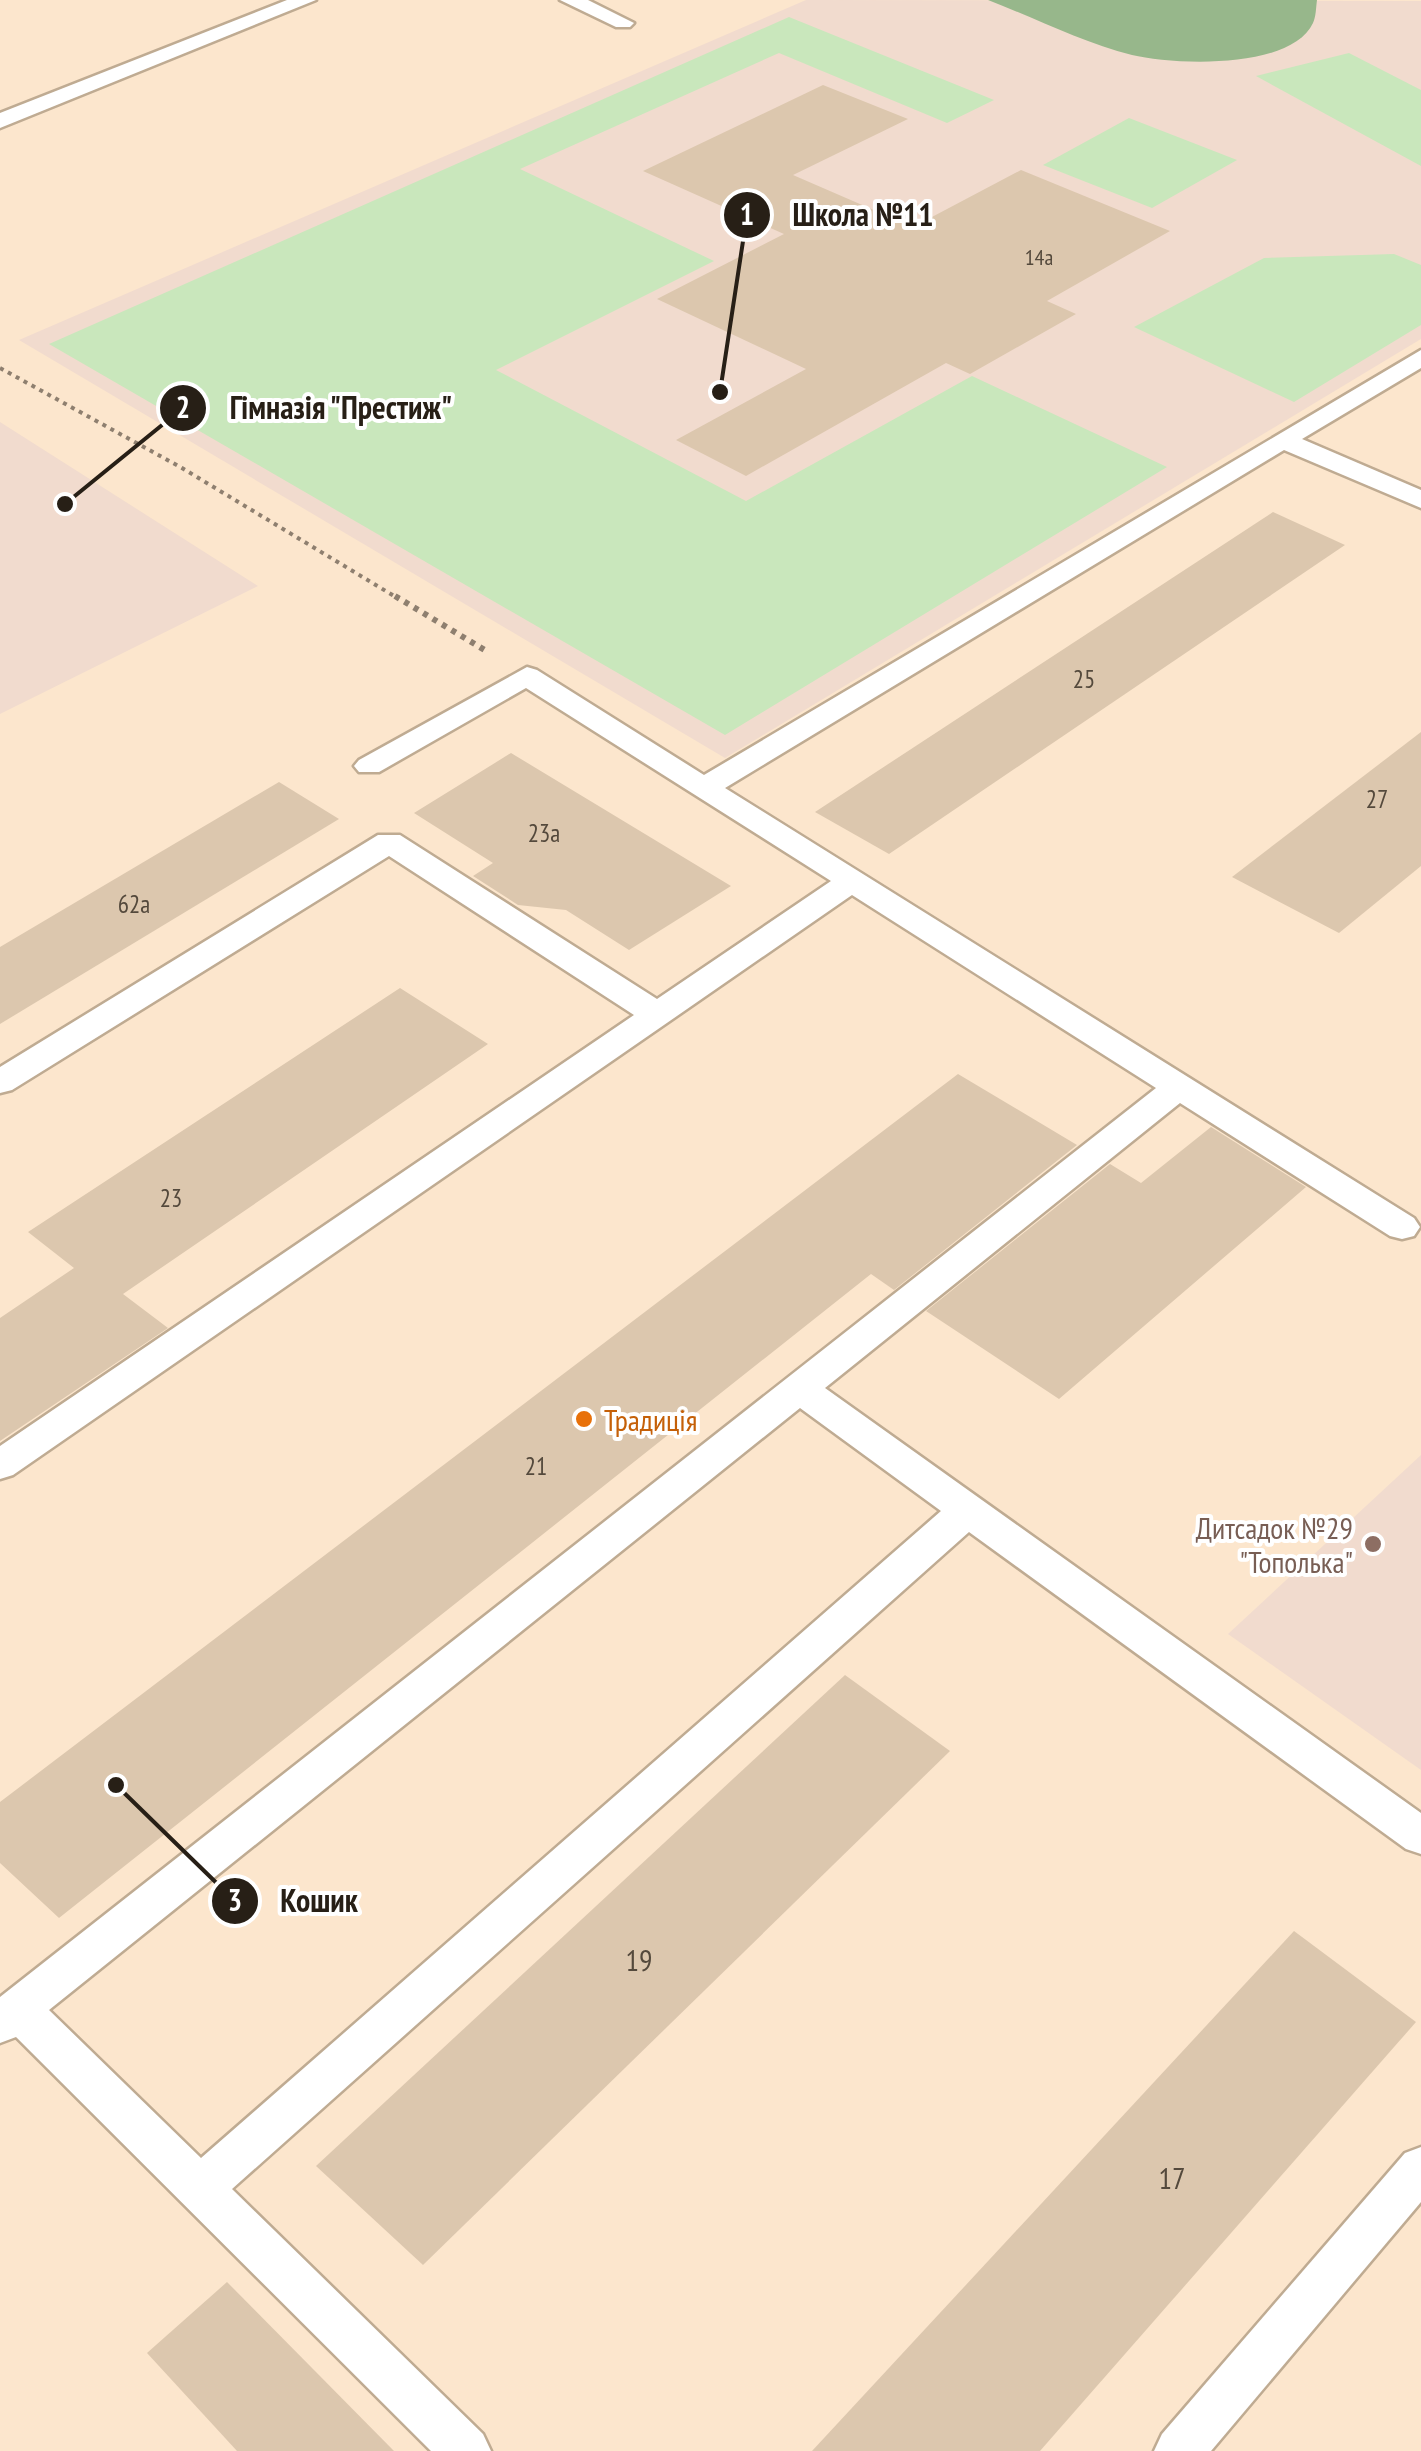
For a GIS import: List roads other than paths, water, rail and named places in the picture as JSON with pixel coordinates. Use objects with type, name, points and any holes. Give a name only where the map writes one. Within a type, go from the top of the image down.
[{"type":"lane","points":[[0,121],[306,0]]},
{"type":"lane","points":[[570,0],[622,22]]},
{"type":"lane","points":[[703,788],[1421,357]]},
{"type":"lane","points":[[1282,440],[1421,500]]},
{"type":"lane","points":[[369,766],[527,676],[1402,1226]]},
{"type":"lane","points":[[0,1082],[389,842],[658,1014]]},
{"type":"lane","points":[[0,1465],[852,881]]},
{"type":"lane","points":[[466,2451],[198,2190],[8,2016],[1180,1086]]},
{"type":"lane","points":[[798,1388],[1421,1836]]},
{"type":"lane","points":[[198,2190],[968,1511]]},
{"type":"lane","points":[[1179,2451],[1421,2168]]},
{"type":"place","name":"Школа №11","points":[[720,392]]},
{"type":"place","name":"Гімназія \"Престиж\"","points":[[65,504]]},
{"type":"place","name":"Традиція","points":[[584,1419]]},
{"type":"place","name":"Дитсадок №29 \"Тополька\"","points":[[1373,1544]]},
{"type":"place","name":"Кошик","points":[[116,1785]]}]
